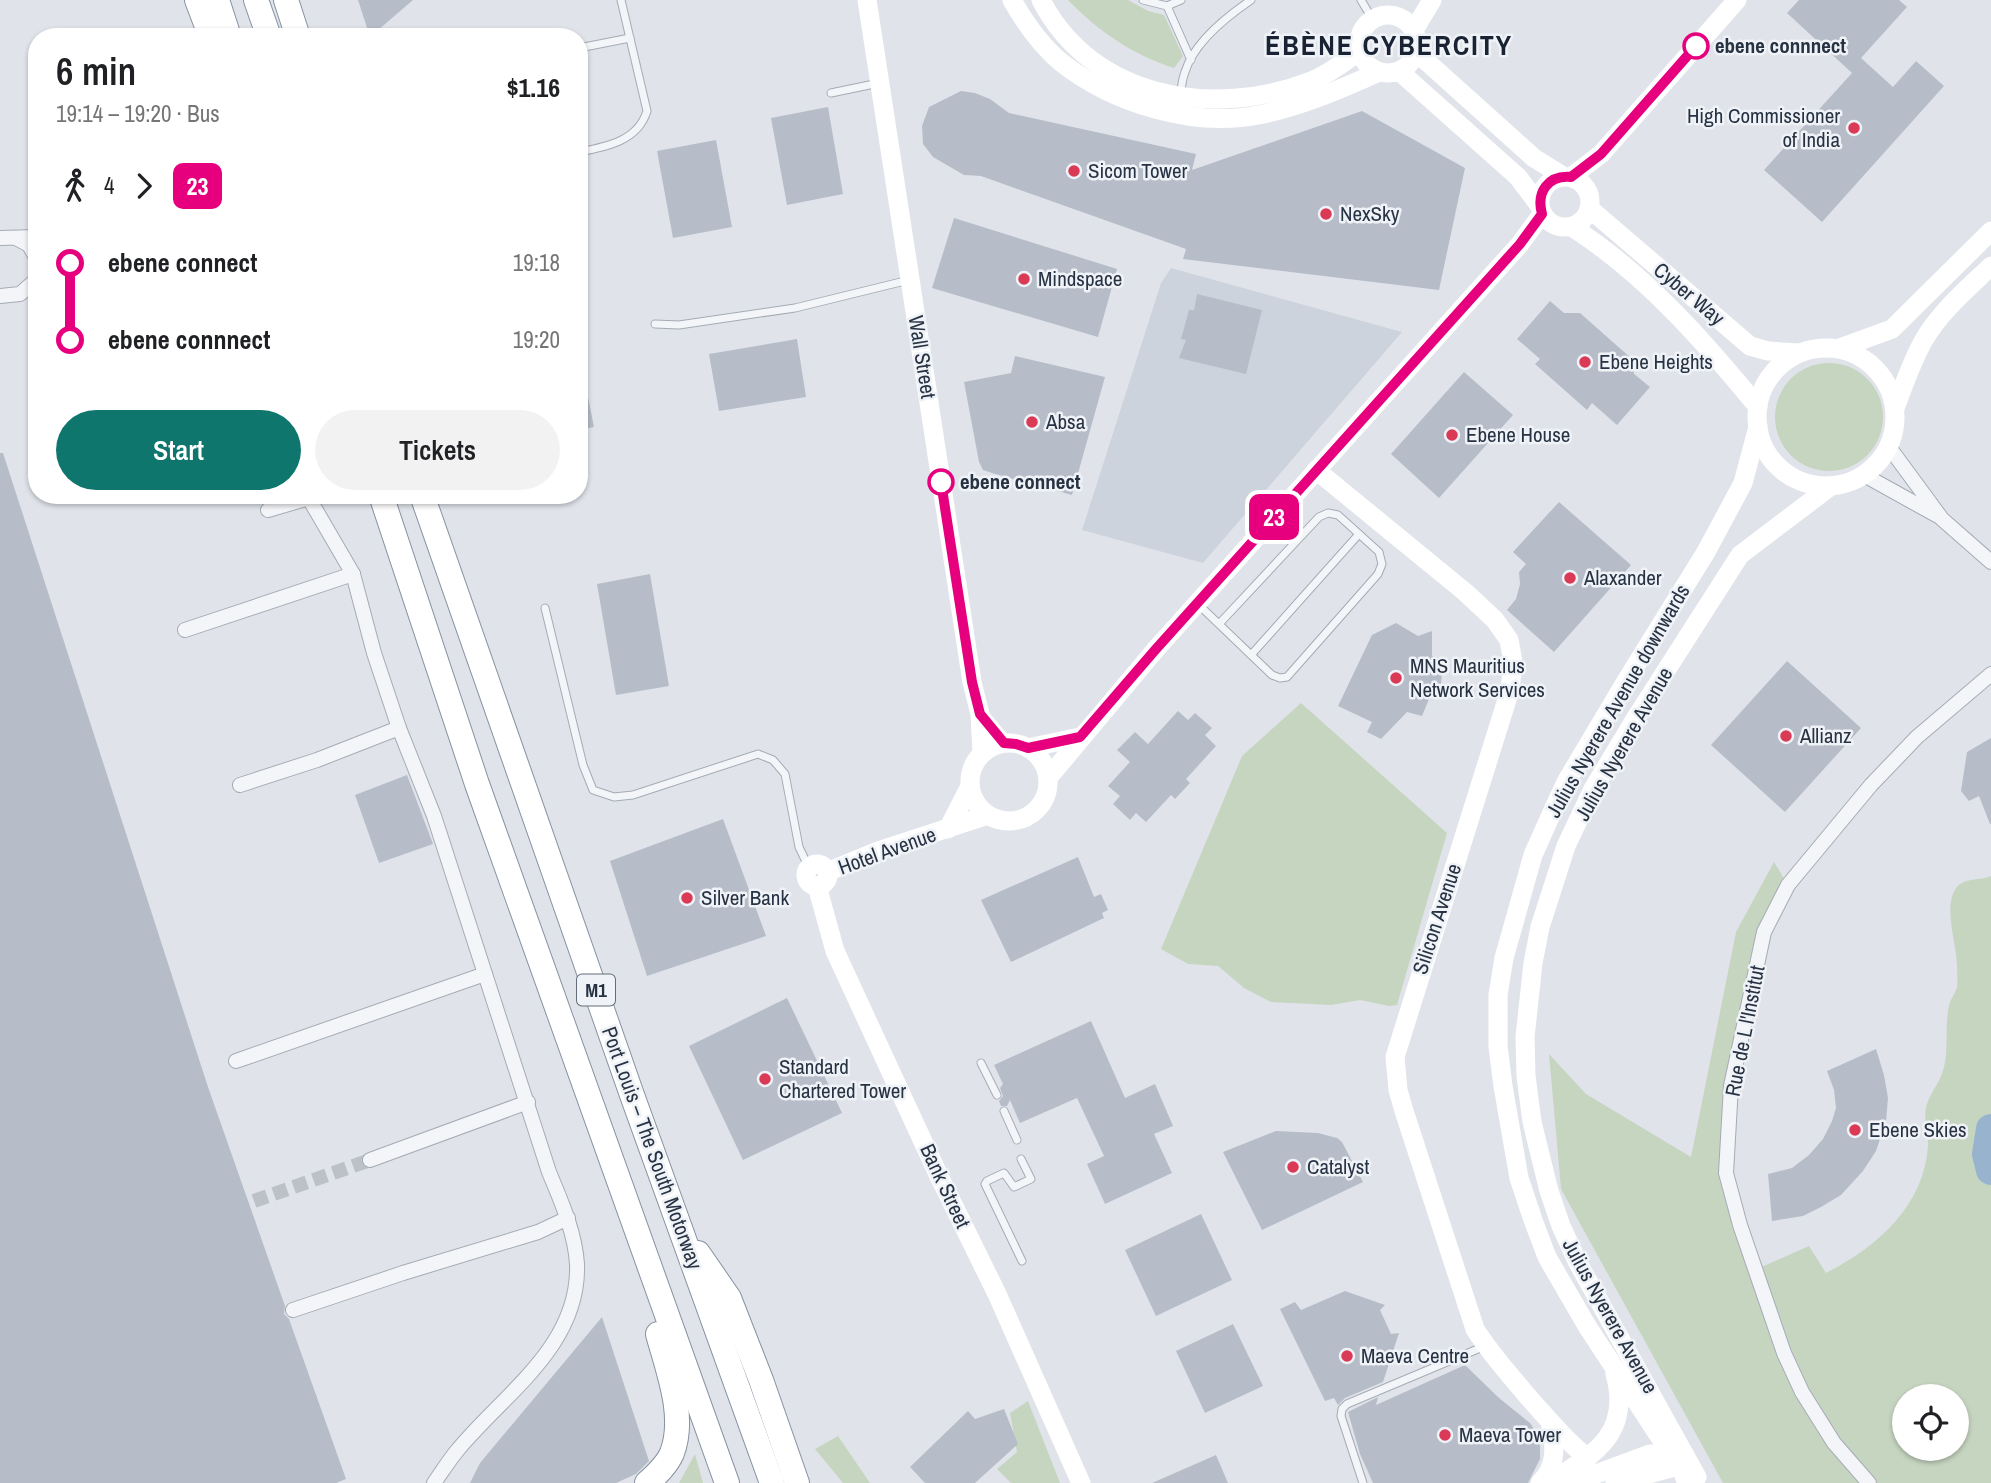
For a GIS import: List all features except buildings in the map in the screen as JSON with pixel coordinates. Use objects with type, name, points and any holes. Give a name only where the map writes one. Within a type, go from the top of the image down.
[{"type":"highway","points":[[197,0],[208,28]]},
{"type":"highway","points":[[217,0],[226,28]]},
{"type":"highway","points":[[256,0],[266,28]]},
{"type":"highway","points":[[286,0],[295,28]]},
{"type":"highway","name":"Port Louis – The South Motorway","points":[[384,504],[477,784],[727,1483]]},
{"type":"highway","name":"Port Louis – The South Motorway","points":[[425,504],[772,1483]]},
{"type":"highway","points":[[619,1182],[673,1389],[677,1426],[671,1454],[661,1470],[647,1483]]},
{"type":"highway","points":[[678,1223],[729,1298],[797,1483]]},
{"type":"street","name":"Wall Street","points":[[867,0],[972,682],[980,714],[982,753]]},
{"type":"street","points":[[1012,0],[1024,22],[1054,56],[1087,80],[1136,102],[1191,116],[1212,118],[1257,115],[1389,72],[1413,60],[1416,52],[1414,30],[1432,0]]},
{"type":"street","points":[[1041,0],[1066,36],[1087,56],[1111,73],[1149,90],[1180,98],[1233,98],[1274,93],[1312,81],[1360,50]]},
{"type":"street","points":[[1552,218],[1539,197],[1548,183],[1567,177],[1601,154],[1737,0]]},
{"type":"street","points":[[1389,72],[1366,64],[1360,50],[1362,33],[1389,12],[1403,19],[1414,30]]},
{"type":"street","points":[[1416,52],[1534,158],[1585,186],[1589,200]]},
{"type":"street","name":"Cyber Way","points":[[1389,72],[1518,177],[1552,218],[1589,238],[1663,299],[1758,407]]},
{"type":"street","points":[[1048,778],[1080,737],[1197,603],[1520,244],[1552,218],[1586,216],[1601,154]]},
{"type":"street","name":"Cyber Way","points":[[1589,200],[1750,346],[1768,351],[1799,353]]},
{"type":"street","points":[[1840,348],[1860,356],[1877,369],[1889,387],[1895,408],[1895,428],[1889,447],[1878,463],[1864,474],[1849,482],[1832,486],[1811,484],[1792,477],[1775,464],[1764,447],[1758,427],[1758,407],[1765,384],[1779,366],[1799,353],[1819,348],[1840,348],[1892,329],[1991,231]]},
{"type":"street","points":[[3,237],[28,237]]},
{"type":"street","points":[[3,237],[21,240],[28,245]]},
{"type":"street","points":[[1895,408],[1915,356],[1926,336],[1957,299],[1991,266]]},
{"type":"street","points":[[0,296],[20,294],[28,287]]},
{"type":"street","name":"Julius Nyerere Avenue downwards","points":[[1694,1478],[1587,1326],[1548,1257],[1519,1178],[1498,1046],[1498,995],[1504,958],[1533,855],[1544,829],[1566,782],[1706,552],[1743,483],[1758,427]]},
{"type":"street","points":[[1889,447],[1942,519]]},
{"type":"street","name":"Silicon Avenue","points":[[1316,470],[1465,592],[1494,620],[1509,640],[1513,662],[1510,690],[1395,1057],[1398,1090],[1475,1329],[1485,1346],[1550,1421],[1588,1458]]},
{"type":"street","points":[[1864,474],[1942,519],[1991,562]]},
{"type":"street","name":"Julius Nyerere Avenue","points":[[1694,1478],[1679,1441],[1578,1263],[1560,1226],[1549,1191],[1532,1122],[1527,1076],[1525,1037],[1533,963],[1539,928],[1566,846],[1593,789],[1637,716],[1740,555],[1832,486]]},
{"type":"street","points":[[268,510],[286,504]]},
{"type":"street","points":[[312,504],[353,574],[374,653],[399,728],[434,816],[549,1172],[568,1218],[577,1262],[576,1292],[565,1323],[530,1373],[457,1451],[434,1483]]},
{"type":"street","points":[[185,630],[353,574]]},
{"type":"street","name":"Rue de L l'Institut","points":[[1869,1483],[1834,1443],[1802,1392],[1784,1353],[1740,1224],[1726,1173],[1731,1086],[1764,932],[1788,885],[1871,785],[1917,737],[1991,674]]},
{"type":"street","name":"Wall Street","points":[[980,714],[1004,743]]},
{"type":"street","points":[[240,785],[317,760],[399,728]]},
{"type":"street","points":[[1028,748],[1080,737]]},
{"type":"street","points":[[1004,743],[1028,748],[1045,766],[1048,778],[1042,802],[1024,818],[1012,821],[999,820],[988,815],[979,807],[970,786],[971,774],[982,753],[1004,743]]},
{"type":"street","name":"Hotel Avenue","points":[[948,829],[970,786]]},
{"type":"street","name":"Hotel Avenue","points":[[818,875],[878,851],[988,815]]},
{"type":"street","name":"Bank Street","points":[[818,875],[835,951],[997,1294],[1081,1483]]},
{"type":"street","points":[[236,1062],[485,974]]},
{"type":"street","points":[[370,1160],[528,1102]]},
{"type":"street","points":[[293,1310],[538,1232],[568,1218]]},
{"type":"street","points":[[1548,1483],[1599,1450],[1611,1434],[1618,1415],[1620,1391],[1612,1363]]},
{"type":"street","points":[[1540,1483],[1553,1463],[1556,1449],[1550,1421]]},
{"type":"street","points":[[1615,1483],[1671,1468],[1681,1454],[1679,1441]]},
{"type":"street","points":[[446,1483],[457,1451]]},
{"type":"street","points":[[1572,1483],[1650,1454],[1667,1455],[1694,1478]]},
{"type":"lane","points":[[588,150],[619,142],[637,129],[644,121],[647,111],[621,0]]},
{"type":"lane","points":[[1143,0],[1167,6],[1181,0]]},
{"type":"lane","points":[[1191,116],[1180,105],[1185,70],[1200,46],[1230,14],[1251,0]]},
{"type":"lane","points":[[1361,0],[1389,12]]},
{"type":"lane","points":[[1167,6],[1191,60]]},
{"type":"lane","points":[[588,46],[630,38]]},
{"type":"lane","points":[[831,93],[880,83]]},
{"type":"lane","points":[[656,324],[680,325],[795,308],[909,280]]},
{"type":"lane","points":[[1197,603],[1272,675],[1287,677],[1378,575],[1381,564],[1379,552],[1338,515],[1328,513],[1318,517],[1219,624]]},
{"type":"lane","points":[[1251,654],[1359,534]]},
{"type":"lane","points":[[545,608],[583,765],[593,790],[614,797],[633,795],[758,754],[773,760],[785,774],[799,847],[818,875]]},
{"type":"lane","points":[[981,1063],[997,1095]]},
{"type":"lane","points":[[1004,1111],[1017,1140]]},
{"type":"lane","points":[[1020,1159],[1031,1179],[1014,1187],[1007,1174],[1003,1173],[985,1184],[1022,1261]]},
{"type":"lane","points":[[1363,1483],[1341,1416],[1342,1409],[1347,1404],[1485,1346]]},
{"type":"shaded area","points":[[1171,268],[1402,332],[1203,563],[1082,530],[1161,283]]},
{"type":"green space","points":[[1068,0],[1128,0],[1148,11],[1164,15],[1183,56],[1174,68],[1144,56],[1104,32]]},
{"type":"green space","points":[[1829,363],[1850,367],[1867,379],[1879,396],[1883,417],[1879,438],[1867,455],[1850,467],[1829,471],[1808,467],[1791,455],[1779,438],[1775,417],[1779,396],[1791,379],[1808,367]]},
{"type":"green space","points":[[1301,703],[1447,833],[1397,1005],[1360,1000],[1331,1005],[1271,1002],[1244,988],[1218,966],[1188,964],[1161,949],[1242,756]]},
{"type":"green space","points":[[1774,862],[1788,885],[1764,932],[1731,1086],[1726,1173],[1757,1269],[1809,1246],[1826,1273],[1863,1251],[1880,1237],[1907,1206],[1918,1188],[1925,1168],[1928,1146],[1926,1110],[1944,1067],[1948,1011],[1957,985],[1950,914],[1953,894],[1957,887],[1965,882],[1991,876],[1991,1483],[1723,1483],[1561,1189],[1549,1054],[1586,1094],[1691,1157],[1736,932]]},
{"type":"green space","points":[[1028,1401],[1060,1483],[1011,1483],[997,1469],[1017,1452],[1010,1413]]},
{"type":"green space","points":[[838,1436],[870,1483],[843,1483],[815,1449]]},
{"type":"green space","points":[[695,1454],[703,1483],[679,1483]]},
{"type":"waterway","points":[[1991,1129],[1987,1154],[1991,1170]]},
{"type":"tunnel","points":[[254,1201],[370,1160]]},
{"type":"bus line","name":"23","points":[[941,482],[972,682],[980,714],[1004,743],[1028,748],[1080,737],[1520,244],[1542,214],[1539,197],[1548,183],[1555,178],[1571,177],[1601,154],[1696,46]]},
{"type":"place","name":"ebene connnect","points":[[1696,46]]},
{"type":"place","name":"High Commissioner of India","points":[[1854,128]]},
{"type":"place","name":"Sicom Tower","points":[[1074,171]]},
{"type":"place","name":"NexSky","points":[[1326,214]]},
{"type":"place","name":"Mindspace","points":[[1024,279]]},
{"type":"place","name":"Ebene Heights","points":[[1585,362]]},
{"type":"place","name":"Absa","points":[[1032,422]]},
{"type":"place","name":"Ebene House","points":[[1452,435]]},
{"type":"place","name":"ebene connect","points":[[941,482]]},
{"type":"place","name":"Alaxander","points":[[1570,578]]},
{"type":"place","name":"MNS Mauritius Network Services","points":[[1396,678]]},
{"type":"place","name":"Allianz","points":[[1786,736]]},
{"type":"place","name":"Silver Bank","points":[[687,898]]},
{"type":"place","name":"Standard Chartered Tower","points":[[765,1079]]},
{"type":"place","name":"Ebene Skies","points":[[1855,1130]]},
{"type":"place","name":"Catalyst","points":[[1293,1167]]},
{"type":"place","name":"Maeva Centre","points":[[1347,1356]]},
{"type":"place","name":"Maeva Tower","points":[[1445,1435]]},
{"type":"district","name":"ÉBÈNE CYBERCITY","points":[[1389,45]]}]
